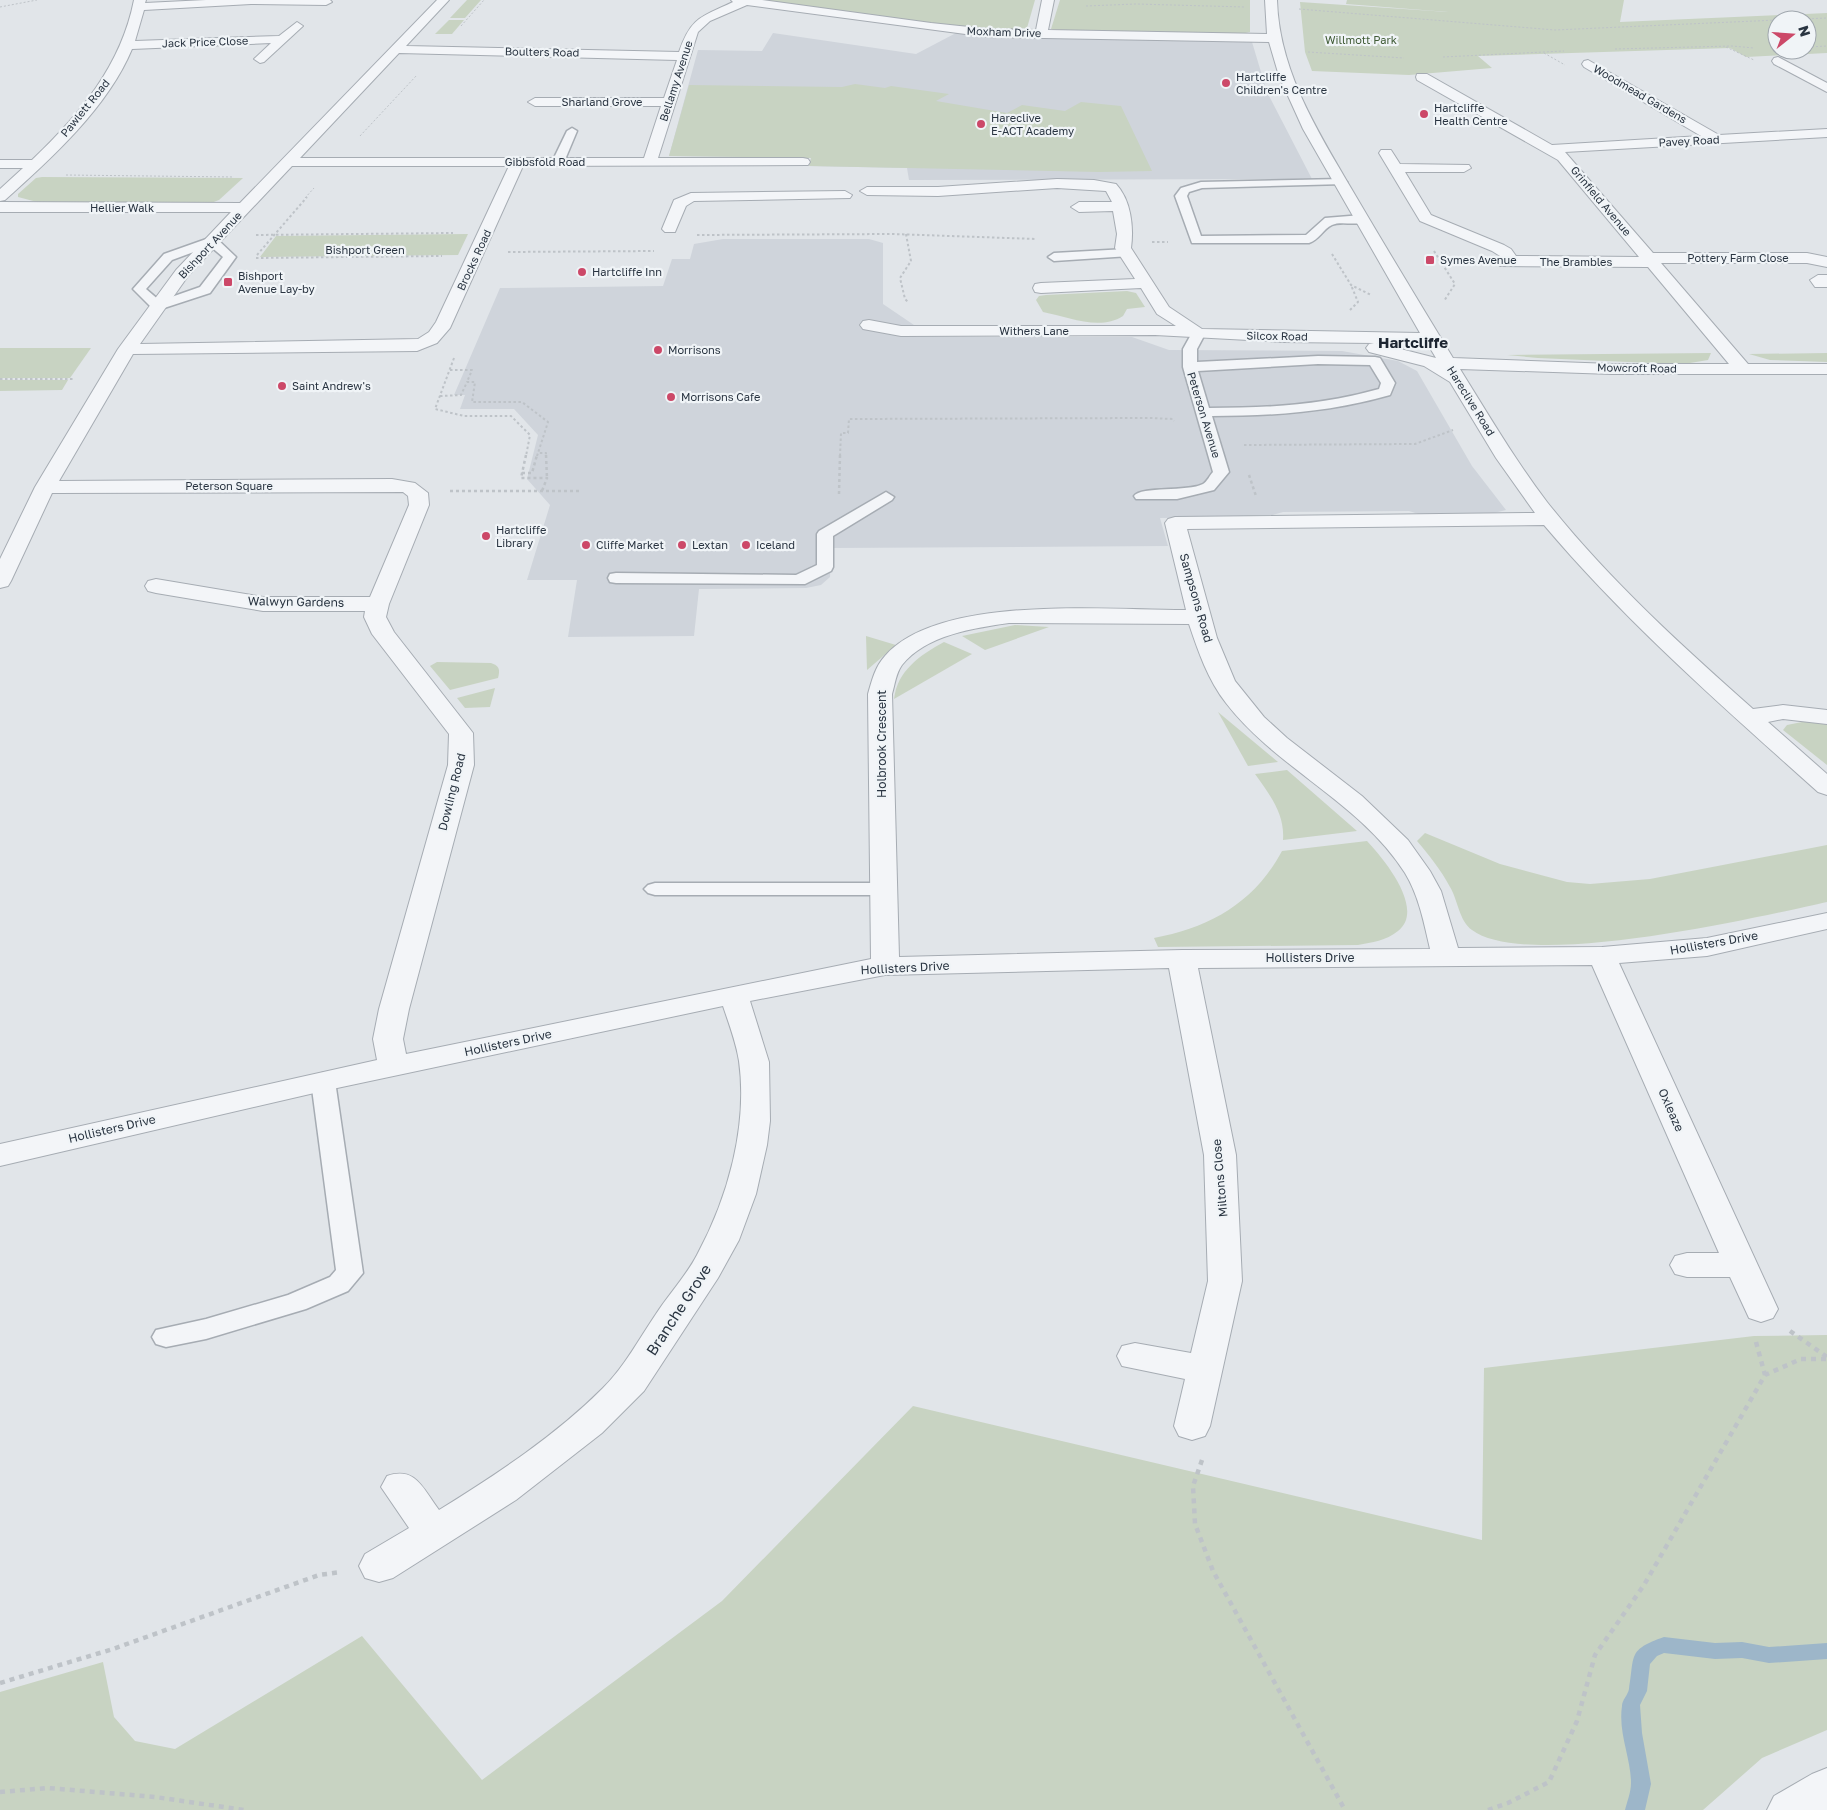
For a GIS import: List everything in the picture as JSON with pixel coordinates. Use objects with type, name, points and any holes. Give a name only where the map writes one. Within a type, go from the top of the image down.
[{"type":"street","name":"Bishport Avenue","points":[[0,581],[45,487],[127,349],[182,273],[443,0]]},
{"type":"street","points":[[1041,34],[1048,0]]},
{"type":"street","name":"Hareclive Road","points":[[1271,0],[1275,45],[1290,87],[1331,173],[1362,219],[1401,314],[1430,338],[1550,519],[1636,613],[1827,787]]},
{"type":"street","name":"Moxham Drive","points":[[742,1],[989,35],[1041,34],[1275,45]]},
{"type":"street","name":"Bellamy Avenue","points":[[650,162],[692,31],[698,24],[742,1]]},
{"type":"street","points":[[140,4],[326,2]]},
{"type":"street","name":"Pawlett Road","points":[[0,197],[37,164],[72,127],[107,82],[128,44],[140,4]]},
{"type":"street","name":"Jack Price Close","points":[[260,60],[297,26]]},
{"type":"street","name":"Jack Price Close","points":[[128,44],[282,39]]},
{"type":"street","name":"Boulters Road","points":[[398,49],[685,56]]},
{"type":"street","points":[[1760,62],[1798,60]]},
{"type":"street","points":[[1778,61],[1827,88]]},
{"type":"street","name":"Woodmead Gardens","points":[[1584,64],[1610,62]]},
{"type":"street","name":"Woodmead Gardens","points":[[1584,64],[1718,140]]},
{"type":"street","name":"Grinfield Avenue","points":[[1422,77],[1550,150],[1571,165],[1743,369]]},
{"type":"street","name":"Sharland Grove","points":[[535,102],[669,102]]},
{"type":"street","name":"Pavey Road","points":[[1550,150],[1827,133]]},
{"type":"street","points":[[1386,153],[1395,168],[1464,168]]},
{"type":"street","name":"Gibbsfold Road","points":[[288,162],[803,162]]},
{"type":"street","name":"Brocks Road","points":[[417,346],[432,340],[439,332],[518,162]]},
{"type":"street","points":[[750,195],[752,162]]},
{"type":"street","points":[[0,164],[37,164]]},
{"type":"street","name":"The Brambles","points":[[1395,168],[1428,221],[1498,248],[1505,252],[1505,262],[1651,260]]},
{"type":"street","name":"Silcox Road","points":[[867,191],[955,190],[1000,186],[1096,185],[1111,187],[1116,190],[1120,206],[1125,248],[1145,283],[1166,313],[1198,334],[1284,337],[1430,338]]},
{"type":"street","points":[[676,232],[677,206],[683,199],[705,195],[845,195]]},
{"type":"street","points":[[1079,207],[1120,206]]},
{"type":"street","name":"Hellier Walk","points":[[0,207],[243,208]]},
{"type":"street","name":"Pottery Farm Close","points":[[1651,260],[1807,258],[1827,262]]},
{"type":"street","points":[[1041,288],[1145,283]]},
{"type":"street","points":[[1258,335],[1281,332],[1359,330],[1384,326],[1401,314]]},
{"type":"street","name":"Withers Lane","points":[[869,325],[901,331],[1155,330],[1198,334]]},
{"type":"street","points":[[1229,336],[1292,343],[1336,344],[1390,351],[1430,362],[1451,371]]},
{"type":"street","points":[[127,349],[417,346]]},
{"type":"street","name":"Mowcroft Road","points":[[1451,371],[1827,369]]},
{"type":"street","name":"Peterson Square","points":[[45,487],[392,485],[413,490]]},
{"type":"street","name":"Dowling Road","points":[[393,1067],[388,1040],[394,1009],[461,765],[463,746],[461,733],[383,634],[375,617],[378,604],[419,505],[419,497],[413,490]]},
{"type":"street","name":"Sampsons Road","points":[[1446,957],[1437,917],[1428,890],[1417,871],[1385,831],[1247,713],[1233,697],[1216,669],[1175,523],[1550,519]]},
{"type":"street","name":"Walwyn Gardens","points":[[156,586],[263,604],[378,604]]},
{"type":"street","name":"Holbrook Crescent","points":[[885,966],[880,694],[885,674],[906,650],[927,637],[948,628],[1002,617],[1200,617]]},
{"type":"street","points":[[1749,717],[1783,712],[1827,717]]},
{"type":"street","name":"Hollisters Drive","points":[[0,1154],[323,1081],[839,973],[885,966],[1182,959],[1602,956],[1707,946],[1827,920]]},
{"type":"street","name":"Oxleaze","points":[[1602,956],[1760,1309]]},
{"type":"street","name":"Miltons Close","points":[[1182,959],[1220,1155],[1224,1209],[1225,1281],[1192,1426]]},
{"type":"street","name":"Branche Grove","points":[[379,1566],[482,1504],[536,1466],[617,1397],[648,1359],[668,1324],[710,1262],[728,1228],[748,1161],[753,1132],[755,1072],[748,1038],[734,996]]},
{"type":"street","points":[[1687,1265],[1741,1264]]},
{"type":"street","points":[[1136,1356],[1205,1369]]},
{"type":"street","points":[[400,1487],[434,1532]]},
{"type":"street","points":[[1789,1810],[1827,1788]]},
{"type":"lane","points":[[558,162],[572,131]]},
{"type":"lane","points":[[1331,173],[1192,186],[1182,192],[1196,240],[1309,239],[1329,222],[1362,219]]},
{"type":"lane","points":[[212,241],[230,257],[205,290],[158,306],[139,289],[168,257],[212,241]]},
{"type":"lane","points":[[1054,257],[1125,248]]},
{"type":"lane","name":"Peterson Avenue","points":[[1142,496],[1177,494],[1209,487],[1221,472],[1205,412],[1190,367],[1190,349],[1198,334]]},
{"type":"lane","points":[[1190,367],[1318,360],[1375,361],[1388,382],[1385,392],[1357,401],[1316,408],[1281,412],[1205,412]]},
{"type":"lane","points":[[616,578],[799,580],[825,567],[825,534],[886,497]]},
{"type":"lane","points":[[655,889],[884,889]]},
{"type":"lane","points":[[166,1337],[206,1329],[297,1302],[339,1284],[350,1272],[323,1081]]},
{"type":"path","points":[[0,7],[37,0]]},
{"type":"path","points":[[1275,45],[1409,58]]},
{"type":"path","points":[[1723,46],[1760,62]]},
{"type":"path","points":[[1615,49],[1723,46],[1756,48]]},
{"type":"path","points":[[1436,57],[1570,51]]},
{"type":"path","points":[[1544,52],[1565,65],[1584,64]]},
{"type":"path","points":[[25,175],[237,177]]},
{"type":"path","points":[[1337,220],[1340,226],[1326,244],[1351,285],[1358,302],[1349,312],[1357,315]]},
{"type":"path","points":[[676,232],[906,234],[1040,239]]},
{"type":"path","name":"Bishport Green","points":[[254,258],[654,251],[677,242],[676,232]]},
{"type":"path","points":[[906,234],[906,242],[912,258],[910,268],[900,278],[905,299],[928,324],[930,331]]},
{"type":"path","points":[[1125,248],[1169,242]]},
{"type":"path","points":[[1351,285],[1374,296]]},
{"type":"path","points":[[417,346],[455,357],[434,410],[464,416],[511,416],[530,435],[521,478],[546,478]]},
{"type":"path","points":[[440,396],[461,396],[472,370],[450,370]]},
{"type":"path","points":[[0,379],[75,379]]},
{"type":"path","points":[[467,382],[475,382],[472,402],[522,402],[548,422],[532,473],[522,473]]},
{"type":"path","points":[[857,515],[839,507],[841,433],[848,433],[849,419],[866,420]]},
{"type":"path","points":[[538,453],[546,453],[546,478],[542,491]]},
{"type":"path","points":[[448,491],[579,491]]},
{"type":"path","points":[[1488,1810],[1508,1803],[1548,1782],[1577,1720],[1595,1655],[1644,1585],[1765,1376],[1801,1359],[1827,1359]]},
{"type":"path","points":[[1192,1426],[1204,1454],[1192,1486],[1195,1524],[1213,1571],[1345,1810]]},
{"type":"path","points":[[0,1683],[113,1649],[319,1575],[379,1566]]},
{"type":"path","points":[[0,1792],[48,1788],[155,1796],[244,1810]]},
{"type":"shaded area","name":"Hareclive E-ACT Academy","points":[[773,33],[916,54],[956,33],[1011,37],[1252,42],[1267,92],[1312,179],[909,180],[907,168],[809,166],[811,158],[669,156],[698,50],[762,51]]},
{"type":"shaded area","points":[[723,239],[869,239],[883,243],[883,304],[914,325],[916,337],[1132,337],[1169,350],[1342,351],[1398,361],[1417,371],[1472,466],[1506,510],[1486,515],[1428,517],[1409,511],[1283,512],[1266,517],[1160,518],[1168,546],[832,548],[830,577],[821,585],[806,588],[699,589],[694,636],[568,637],[577,580],[527,580],[550,505],[527,479],[538,435],[514,409],[460,409],[465,395],[454,395],[500,288],[663,286],[672,259],[690,259],[694,244]]},
{"type":"green space","points":[[467,0],[481,0],[465,18],[450,18]]},
{"type":"green space","points":[[762,0],[1035,0],[1027,28],[1013,30],[954,28]]},
{"type":"green space","points":[[1060,0],[1250,0],[1250,32],[1241,34],[1056,31],[1051,29]]},
{"type":"green space","name":"Willmott Park","points":[[1347,0],[1624,0],[1620,22],[1767,16],[1767,56],[1746,57],[1730,48],[1478,56],[1492,68],[1409,75],[1312,71],[1305,52],[1300,2],[1448,12],[1346,4]]},
{"type":"green space","name":"Willmott Park","points":[[1817,13],[1827,13],[1827,53],[1817,53]]},
{"type":"green space","points":[[449,20],[464,20],[452,34],[435,34]]},
{"type":"green space","points":[[855,84],[885,88],[891,86],[949,94],[936,101],[1007,113],[1022,105],[1065,111],[1081,102],[1121,106],[1152,171],[1099,172],[809,166],[811,158],[669,156],[689,85],[842,87]]},
{"type":"green space","points":[[36,178],[243,178],[219,200],[211,203],[37,202],[18,197],[18,194]]},
{"type":"green space","points":[[468,234],[458,255],[260,257],[276,236]]},
{"type":"green space","points":[[1127,291],[1136,293],[1145,307],[1127,309],[1123,316],[1114,320],[1094,323],[1043,312],[1036,300],[1039,296],[1046,295]]},
{"type":"green space","points":[[0,348],[91,348],[70,378],[0,378]]},
{"type":"green space","points":[[1711,353],[1708,360],[1690,363],[1651,363],[1507,355]]},
{"type":"green space","points":[[1827,353],[1827,362],[1770,360],[1749,354]]},
{"type":"green space","points":[[0,380],[68,380],[62,390],[0,391]]},
{"type":"green space","points":[[1015,625],[1049,627],[985,650],[962,636]]},
{"type":"green space","points":[[866,636],[896,645],[867,670]]},
{"type":"green space","points":[[944,642],[972,654],[894,699],[900,680],[911,665],[926,652]]},
{"type":"green space","points":[[437,662],[491,663],[499,669],[498,678],[450,690],[430,666]]},
{"type":"green space","points":[[495,688],[490,707],[465,708],[457,698]]},
{"type":"green space","points":[[1218,712],[1278,762],[1248,766]]},
{"type":"green space","points":[[1812,720],[1827,723],[1827,765],[1783,730],[1787,725]]},
{"type":"green space","points":[[1287,770],[1357,831],[1283,840],[1282,822],[1279,813],[1271,797],[1255,774]]},
{"type":"green space","points":[[1425,833],[1500,864],[1567,882],[1590,884],[1650,879],[1827,845],[1827,902],[1645,937],[1591,943],[1541,945],[1500,941],[1472,930],[1464,921],[1453,892],[1435,863],[1417,841]]},
{"type":"green space","points":[[1367,841],[1383,859],[1405,897],[1407,910],[1405,922],[1398,931],[1389,937],[1358,945],[1158,947],[1154,938],[1194,927],[1212,920],[1229,910],[1258,885],[1282,851]]},
{"type":"green space","points":[[1827,1335],[1827,1730],[1762,1758],[1703,1810],[0,1810],[0,1692],[103,1662],[114,1717],[135,1741],[175,1749],[362,1636],[482,1780],[722,1601],[913,1406],[1482,1540],[1484,1368],[1754,1336]]},
{"type":"waterway","points":[[1635,1810],[1641,1784],[1632,1733],[1631,1705],[1638,1691],[1641,1661],[1650,1650],[1664,1645],[1715,1651],[1742,1650],[1769,1655],[1827,1651]]},
{"type":"place","name":"Hartcliffe Children's Centre","points":[[1226,83]]},
{"type":"place","name":"Hartcliffe Health Centre","points":[[1424,114]]},
{"type":"place","name":"Hareclive E-ACT Academy","points":[[981,124]]},
{"type":"place","name":"Symes Avenue","points":[[1430,260]]},
{"type":"place","name":"Hartcliffe Inn","points":[[582,272]]},
{"type":"place","name":"Bishport Avenue Lay-by","points":[[228,282]]},
{"type":"place","name":"Morrisons","points":[[658,350]]},
{"type":"place","name":"Saint Andrew's","points":[[282,386]]},
{"type":"place","name":"Morrisons Cafe","points":[[671,397]]},
{"type":"place","name":"Hartcliffe Library","points":[[486,536]]},
{"type":"place","name":"Cliffe Market","points":[[586,545]]},
{"type":"place","name":"Lextan","points":[[682,545]]},
{"type":"place","name":"Iceland","points":[[746,545]]},
{"type":"district","name":"Hartcliffe","points":[[1413,343]]}]
